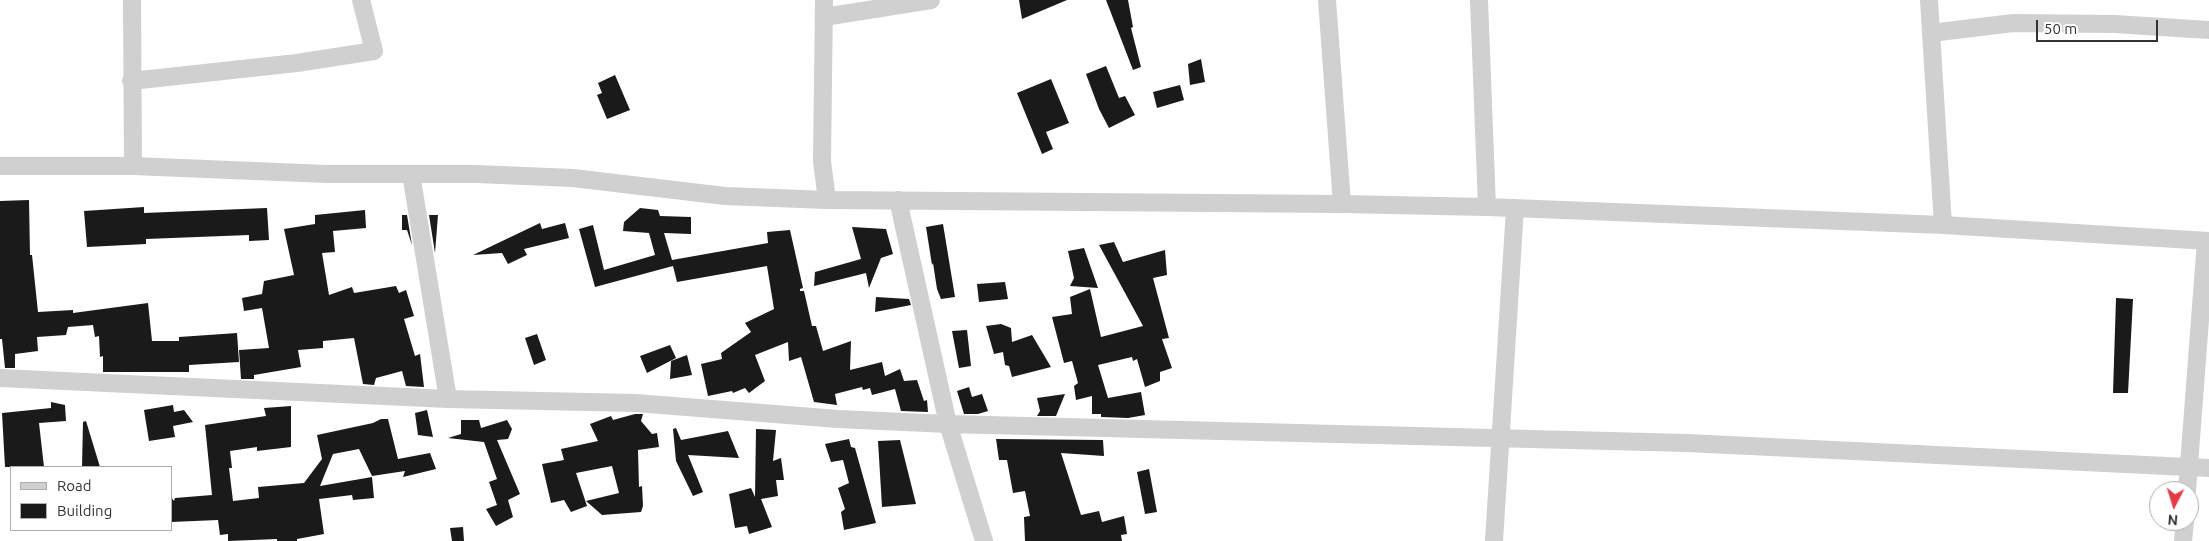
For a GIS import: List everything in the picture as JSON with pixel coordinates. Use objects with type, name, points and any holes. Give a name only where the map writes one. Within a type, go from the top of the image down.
[{"type":"street","points":[[132,0],[133,166]]},
{"type":"street","points":[[131,81],[298,63],[374,51],[361,0]]},
{"type":"street","points":[[827,200],[822,161],[824,8],[931,0]]},
{"type":"street","points":[[1327,0],[1342,204]]},
{"type":"street","points":[[1479,0],[1487,207]]},
{"type":"street","points":[[1929,0],[1943,225]]},
{"type":"street","points":[[1931,33],[2013,23],[2115,24],[2209,30]]},
{"type":"street","points":[[0,166],[133,166],[327,174],[476,174],[573,178],[725,196],[827,200],[1487,207],[1943,225],[2208,241],[2188,481]]},
{"type":"street","points":[[411,174],[448,399]]},
{"type":"street","points":[[898,200],[948,424],[984,541]]},
{"type":"street","points":[[1494,541],[1515,208]]},
{"type":"street","points":[[0,378],[448,399],[636,403],[838,419],[948,424],[1697,444],[2209,468]]},
{"type":"building","points":[[1019,0],[1067,0],[1022,19]]},
{"type":"building","points":[[1106,0],[1128,0],[1133,27],[1131,28],[1141,67],[1133,70]]},
{"type":"building","points":[[1201,59],[1205,82],[1190,85],[1188,64]]},
{"type":"building","points":[[1106,66],[1119,98],[1125,96],[1135,115],[1109,128],[1099,109],[1086,74]]},
{"type":"building","points":[[615,75],[630,110],[607,119],[597,95],[602,93],[598,83]]},
{"type":"building","points":[[1051,79],[1069,123],[1046,132],[1053,149],[1042,154],[1017,93]]},
{"type":"building","points":[[1180,85],[1184,100],[1157,108],[1153,92]]},
{"type":"building","points":[[29,200],[30,255],[32,255],[38,312],[73,310],[73,313],[148,303],[152,341],[179,341],[179,337],[237,333],[239,362],[189,365],[189,372],[103,372],[103,356],[100,357],[99,336],[95,337],[93,325],[68,327],[66,335],[37,337],[38,351],[15,354],[15,368],[5,368],[2,339],[0,339],[0,201]]},
{"type":"building","points":[[144,207],[144,213],[267,208],[269,240],[249,241],[249,235],[146,239],[146,244],[87,247],[84,211]]},
{"type":"building","points":[[640,208],[658,210],[660,216],[691,217],[691,234],[664,233],[672,260],[768,243],[767,232],[790,230],[803,288],[800,291],[804,291],[812,326],[816,326],[823,351],[851,341],[850,370],[882,362],[885,376],[900,369],[904,381],[917,380],[924,401],[927,400],[928,412],[901,411],[895,389],[872,395],[870,388],[863,390],[862,387],[835,394],[837,405],[814,402],[801,357],[789,361],[788,342],[755,355],[765,381],[749,393],[745,388],[733,393],[732,391],[708,396],[701,364],[722,359],[721,353],[751,332],[745,323],[774,309],[767,266],[677,282],[673,266],[595,287],[579,229],[593,225],[604,270],[655,255],[649,233],[623,231],[624,222]]},
{"type":"building","points":[[365,210],[366,228],[333,231],[335,252],[322,253],[329,295],[352,287],[354,293],[396,286],[399,293],[406,290],[414,316],[404,319],[415,356],[420,354],[424,387],[406,386],[402,371],[376,378],[374,385],[363,384],[354,338],[323,341],[323,348],[298,350],[301,367],[254,375],[254,379],[241,379],[239,350],[269,348],[262,308],[244,311],[242,298],[262,294],[264,281],[294,275],[284,229],[315,224],[315,215]]},
{"type":"building","points":[[402,215],[407,215],[412,245],[407,230],[402,230]]},
{"type":"building","points":[[429,215],[438,215],[435,253]]},
{"type":"building","points":[[540,223],[542,229],[565,223],[569,238],[524,249],[527,255],[508,264],[502,253],[473,255]]},
{"type":"building","points":[[943,224],[955,297],[941,299],[937,289],[933,263],[932,265],[926,227]]},
{"type":"building","points":[[852,227],[886,229],[893,254],[881,258],[869,288],[866,273],[814,286],[815,272],[861,259]]},
{"type":"building","points":[[1114,242],[1123,262],[1165,250],[1167,275],[1153,278],[1169,338],[1162,339],[1172,368],[1160,372],[1160,381],[1145,387],[1137,359],[1133,361],[1132,357],[1098,365],[1108,398],[1141,392],[1145,415],[1128,418],[1101,417],[1101,414],[1092,414],[1092,396],[1076,400],[1074,386],[1078,383],[1072,361],[1064,363],[1052,317],[1072,314],[1070,297],[1090,289],[1101,337],[1143,326],[1099,245]]},
{"type":"building","points":[[1084,248],[1098,288],[1070,286],[1074,278],[1068,251]]},
{"type":"building","points":[[1005,282],[1008,299],[979,302],[977,284]]},
{"type":"building","points":[[876,297],[909,299],[911,305],[875,312]]},
{"type":"building","points":[[2116,298],[2133,299],[2128,393],[2113,393]]},
{"type":"building","points":[[1001,324],[1011,328],[1012,342],[1032,335],[1051,367],[1012,377],[1009,366],[1005,365],[1003,352],[994,354],[986,326]]},
{"type":"building","points":[[967,330],[971,366],[959,368],[952,331]]},
{"type":"building","points":[[537,334],[546,360],[534,365],[525,338]]},
{"type":"building","points":[[670,345],[676,358],[647,373],[640,356]]},
{"type":"building","points":[[687,355],[692,375],[670,379],[671,361]]},
{"type":"building","points":[[969,387],[972,397],[982,394],[988,411],[978,414],[964,414],[957,391]]},
{"type":"building","points":[[1065,394],[1056,416],[1037,416],[1040,411],[1037,398]]},
{"type":"building","points":[[51,402],[65,405],[66,421],[39,423],[44,466],[5,467],[2,413],[51,408]]},
{"type":"building","points":[[173,405],[174,412],[184,410],[193,422],[173,426],[175,437],[149,441],[144,410]]},
{"type":"building","points":[[291,406],[291,447],[257,451],[257,447],[230,451],[232,468],[229,468],[233,501],[259,498],[258,487],[304,483],[322,459],[317,435],[373,423],[381,419],[388,419],[398,459],[430,453],[436,469],[403,477],[405,471],[372,476],[359,449],[333,454],[320,486],[372,477],[374,498],[353,500],[352,495],[319,499],[324,534],[297,539],[297,541],[277,541],[277,539],[228,541],[228,534],[220,535],[218,520],[172,522],[172,498],[174,501],[175,498],[212,495],[205,425],[266,416],[264,408]]},
{"type":"building","points":[[427,410],[433,437],[418,435],[415,413]]},
{"type":"building","points":[[635,414],[643,414],[641,421],[652,434],[657,433],[659,447],[638,450],[639,487],[642,486],[643,506],[641,512],[602,515],[586,501],[619,493],[612,466],[576,473],[587,506],[571,512],[564,500],[551,503],[542,464],[564,460],[561,449],[598,441],[590,424],[611,416],[613,420]]},
{"type":"building","points":[[461,420],[479,420],[481,428],[507,420],[512,429],[508,439],[497,440],[520,494],[508,500],[513,517],[496,526],[486,509],[497,505],[489,482],[497,479],[484,442],[448,438],[461,434]]},
{"type":"building","points":[[86,421],[100,466],[82,466],[83,422]]},
{"type":"building","points":[[676,428],[681,440],[728,431],[739,458],[688,455],[703,492],[693,496],[676,461],[673,429]]},
{"type":"building","points":[[756,429],[776,430],[773,461],[781,458],[784,480],[776,480],[778,496],[761,499],[772,527],[749,534],[747,526],[735,528],[729,494],[751,488],[755,497]]},
{"type":"building","points":[[849,439],[851,447],[855,448],[876,523],[844,530],[841,512],[845,509],[838,488],[849,483],[843,460],[831,462],[825,444]]},
{"type":"building","points":[[996,439],[1103,440],[1104,456],[1061,453],[1081,515],[1099,511],[1102,522],[1124,516],[1127,534],[1121,535],[1122,541],[1025,541],[1024,517],[1030,516],[1025,491],[1013,493],[1007,460],[999,460]]},
{"type":"building","points":[[900,440],[916,504],[882,507],[878,441]]},
{"type":"building","points":[[1149,469],[1157,512],[1145,514],[1137,472]]},
{"type":"building","points":[[463,527],[464,541],[452,541],[450,528]]}]
